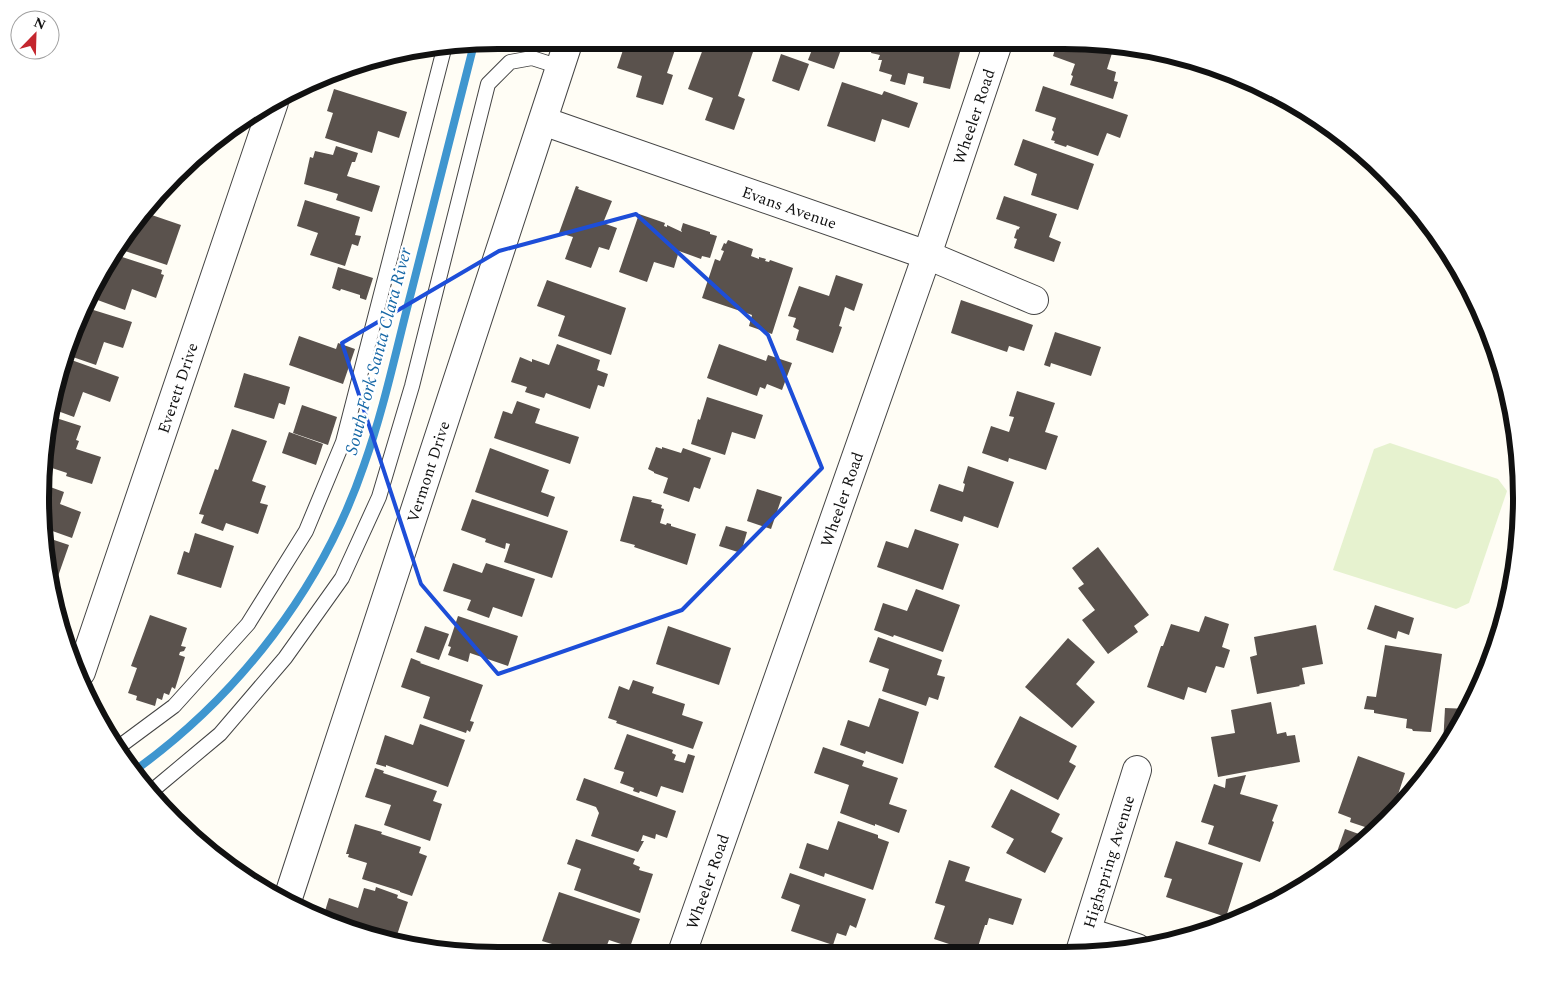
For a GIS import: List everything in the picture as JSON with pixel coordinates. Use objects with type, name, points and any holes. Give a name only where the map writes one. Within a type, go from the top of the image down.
[{"type":"street","name":"Vermont Drive","points":[[289,896],[566,49]]},
{"type":"street","name":"Wheeler Road","points":[[684,947],[996,49]]},
{"type":"street","name":"Everett Drive","points":[[82,668],[271,110]]},
{"type":"street","name":"Evans Avenue","points":[[542,121],[926,255],[1034,300]]},
{"type":"street","name":"Highspring Avenue","points":[[1084,943],[1137,770]]},
{"type":"street","points":[[1084,943],[1104,945]]},
{"type":"lane","points":[[122,745],[174,706],[248,624],[306,531],[343,442],[443,53]]},
{"type":"lane","points":[[155,788],[220,734],[285,658],[342,578],[379,497],[412,386],[488,84],[510,62],[532,58],[560,67]]},
{"type":"highlighted area","points":[[636,214],[768,335],[822,468],[682,610],[498,674],[421,584],[342,343],[499,251]]},
{"type":"green space","points":[[1390,443],[1498,479],[1507,491],[1469,603],[1456,609],[1333,570],[1374,449]]},
{"type":"building","points":[[623,49],[675,49],[667,73],[673,75],[663,105],[636,97],[642,76],[617,68]]},
{"type":"building","points":[[703,49],[754,49],[738,96],[745,99],[734,130],[705,120],[713,98],[688,89]]},
{"type":"building","points":[[812,49],[841,49],[834,69],[808,60]]},
{"type":"building","points":[[872,49],[928,49],[927,51],[930,52],[931,49],[948,49],[960,52],[950,89],[923,83],[924,77],[908,73],[905,85],[890,81],[892,75],[879,71],[882,60],[878,60],[880,55],[871,53]]},
{"type":"building","points":[[1055,49],[1112,52],[1107,69],[1116,72],[1114,81],[1118,82],[1113,99],[1070,85],[1075,64],[1053,56]]},
{"type":"building","points":[[781,54],[809,64],[799,91],[772,81]]},
{"type":"building","points":[[842,82],[882,95],[884,91],[918,103],[909,128],[882,119],[875,142],[827,126]]},
{"type":"building","points":[[1043,86],[1128,115],[1120,138],[1107,133],[1098,156],[1067,145],[1066,147],[1054,143],[1055,141],[1051,140],[1056,118],[1035,111]]},
{"type":"building","points":[[334,89],[407,112],[399,138],[378,131],[372,153],[325,138],[333,113],[327,111]]},
{"type":"building","points":[[1023,139],[1094,164],[1078,210],[1031,195],[1037,174],[1014,165]]},
{"type":"building","points":[[336,146],[358,153],[355,162],[352,162],[347,176],[380,186],[372,212],[336,200],[338,194],[304,184],[310,157],[313,158],[315,151],[333,155]]},
{"type":"building","points":[[576,186],[579,187],[578,189],[612,201],[603,223],[617,228],[609,250],[599,247],[591,268],[565,259],[573,237],[559,233]]},
{"type":"building","points":[[1004,196],[1057,214],[1049,237],[1061,242],[1054,262],[1014,248],[1017,239],[1014,238],[1017,229],[1020,227],[996,219]]},
{"type":"building","points":[[305,200],[360,217],[355,235],[361,236],[358,246],[352,244],[345,266],[310,255],[318,233],[297,226]]},
{"type":"building","points":[[150,214],[181,225],[167,265],[123,250]]},
{"type":"building","points":[[639,214],[665,223],[664,226],[667,227],[667,225],[682,232],[683,223],[717,236],[710,258],[702,256],[701,259],[679,251],[674,268],[654,262],[647,282],[619,272]]},
{"type":"building","points":[[728,240],[753,249],[751,256],[793,268],[772,334],[749,326],[752,315],[702,298],[715,259],[720,261],[724,251],[721,250],[724,243],[726,244]]},
{"type":"building","points":[[119,256],[162,270],[161,274],[164,275],[156,298],[132,289],[125,310],[95,299]]},
{"type":"building","points":[[338,267],[373,278],[366,300],[360,298],[360,295],[332,288]]},
{"type":"building","points":[[836,275],[863,284],[854,311],[845,307],[839,326],[842,327],[833,353],[796,340],[799,330],[793,327],[796,318],[788,316],[799,286],[829,296]]},
{"type":"building","points":[[547,280],[626,308],[611,355],[558,336],[565,316],[537,306]]},
{"type":"building","points":[[961,300],[1033,325],[1024,351],[1009,346],[1007,352],[951,333]]},
{"type":"building","points":[[91,309],[132,322],[123,348],[104,342],[96,365],[72,357]]},
{"type":"building","points":[[1055,332],[1101,347],[1091,376],[1051,363],[1050,367],[1044,365]]},
{"type":"building","points":[[299,336],[336,349],[338,343],[355,349],[343,384],[289,365]]},
{"type":"building","points":[[557,344],[600,360],[597,370],[608,374],[604,387],[598,385],[590,409],[546,393],[544,398],[525,392],[527,387],[511,382],[520,357],[532,362],[532,359],[549,365]]},
{"type":"building","points":[[719,344],[766,361],[768,355],[792,363],[782,390],[767,384],[765,389],[760,387],[757,396],[707,378]]},
{"type":"building","points":[[71,360],[119,377],[110,402],[83,392],[74,417],[57,411]]},
{"type":"building","points":[[244,373],[290,387],[285,405],[279,403],[274,419],[234,407]]},
{"type":"building","points":[[1017,391],[1055,403],[1045,432],[1058,436],[1046,470],[1009,458],[1008,462],[982,453],[991,426],[1009,432],[1014,417],[1009,416]]},
{"type":"building","points":[[707,397],[763,415],[755,439],[732,432],[725,455],[691,444]]},
{"type":"building","points":[[517,401],[540,409],[535,423],[579,437],[570,464],[494,438],[503,411],[512,414]]},
{"type":"building","points":[[302,405],[337,417],[328,445],[293,433]]},
{"type":"building","points":[[56,418],[81,426],[76,440],[79,441],[76,449],[101,457],[92,484],[66,476],[67,473],[52,468],[53,466],[50,465]]},
{"type":"building","points":[[232,429],[267,441],[252,481],[266,486],[260,503],[268,505],[258,534],[226,523],[223,531],[201,523],[204,515],[199,514],[215,469],[218,470]]},
{"type":"building","points":[[289,432],[323,444],[316,465],[282,453]]},
{"type":"building","points":[[656,447],[681,453],[683,448],[711,458],[700,489],[694,487],[689,502],[663,493],[668,478],[648,469]]},
{"type":"building","points":[[490,448],[549,470],[541,492],[555,497],[548,517],[475,492]]},
{"type":"building","points":[[968,466],[1014,482],[998,528],[964,516],[962,522],[930,511],[939,484],[963,492],[965,484],[963,483]]},
{"type":"building","points":[[49,487],[64,492],[60,504],[81,512],[72,538],[50,530]]},
{"type":"building","points":[[757,489],[782,497],[771,529],[747,521]]},
{"type":"building","points":[[633,496],[652,500],[651,502],[662,505],[661,508],[664,509],[660,523],[671,524],[671,526],[696,534],[687,565],[620,541]]},
{"type":"building","points":[[472,499],[568,531],[552,578],[504,562],[510,544],[506,543],[505,549],[485,542],[486,539],[461,530]]},
{"type":"building","points":[[726,526],[747,532],[741,553],[719,546]]},
{"type":"building","points":[[915,529],[959,544],[943,590],[877,567],[886,541],[908,548]]},
{"type":"building","points":[[195,533],[234,546],[221,588],[177,574],[184,551],[189,553]]},
{"type":"building","points":[[51,539],[69,545],[56,581]]},
{"type":"building","points":[[1098,547],[1149,615],[1134,626],[1138,632],[1108,654],[1082,620],[1095,610],[1078,588],[1084,584],[1072,568]]},
{"type":"building","points":[[453,563],[482,573],[486,563],[535,579],[522,617],[493,607],[489,618],[467,610],[471,600],[443,591]]},
{"type":"building","points":[[916,589],[960,605],[943,652],[874,630],[883,603],[907,611]]},
{"type":"building","points":[[1375,605],[1414,618],[1409,635],[1398,631],[1396,639],[1367,629]]},
{"type":"building","points":[[150,615],[187,628],[181,646],[186,647],[179,655],[185,657],[175,689],[172,687],[169,695],[164,693],[162,700],[157,698],[155,706],[136,700],[137,696],[128,693],[137,668],[131,666]]},
{"type":"building","points":[[458,616],[518,636],[508,666],[470,653],[468,662],[448,655],[451,647],[448,646]]},
{"type":"building","points":[[1205,616],[1229,624],[1222,647],[1230,650],[1224,668],[1216,666],[1206,693],[1188,687],[1184,700],[1147,687],[1161,646],[1163,646],[1171,624],[1199,632]]},
{"type":"building","points":[[1316,625],[1323,664],[1302,668],[1305,684],[1257,694],[1250,657],[1257,655],[1254,637]]},
{"type":"building","points":[[425,626],[449,634],[439,660],[416,652]]},
{"type":"building","points":[[668,626],[731,648],[719,685],[656,664]]},
{"type":"building","points":[[878,637],[942,660],[937,675],[945,677],[938,700],[929,697],[926,706],[882,691],[889,669],[869,662]]},
{"type":"building","points":[[1068,638],[1095,662],[1076,684],[1095,702],[1072,728],[1025,687]]},
{"type":"building","points":[[1385,645],[1442,654],[1431,732],[1413,731],[1406,728],[1407,719],[1374,713],[1374,710],[1364,709],[1367,696],[1376,697]]},
{"type":"building","points":[[411,658],[420,663],[483,685],[470,721],[474,722],[470,732],[467,730],[466,733],[423,718],[430,697],[401,687]]},
{"type":"building","points":[[633,680],[654,687],[652,693],[685,704],[682,715],[703,722],[693,749],[616,723],[617,721],[608,718],[619,686],[629,690]]},
{"type":"building","points":[[879,698],[919,712],[903,764],[866,751],[865,754],[840,745],[848,720],[869,727]]},
{"type":"building","points":[[1271,702],[1277,734],[1286,732],[1287,736],[1295,735],[1300,762],[1218,777],[1211,737],[1235,733],[1231,710]]},
{"type":"building","points":[[1445,708],[1461,709],[1453,723],[1443,739]]},
{"type":"building","points":[[1020,716],[1077,746],[1069,762],[1076,766],[1058,800],[994,767]]},
{"type":"building","points":[[420,724],[465,740],[448,787],[386,765],[386,767],[376,764],[385,735],[413,745]]},
{"type":"building","points":[[627,734],[673,750],[672,753],[676,755],[674,760],[685,763],[688,754],[695,756],[683,793],[661,786],[657,797],[640,791],[639,793],[633,791],[634,788],[620,783],[624,772],[614,769]]},
{"type":"building","points":[[823,747],[864,761],[862,766],[898,778],[889,804],[907,810],[899,833],[840,813],[849,785],[814,773]]},
{"type":"building","points":[[1358,756],[1405,773],[1396,800],[1369,828],[1350,822],[1351,818],[1338,813]]},
{"type":"building","points":[[375,768],[384,771],[383,773],[437,791],[433,801],[442,804],[430,841],[384,825],[391,805],[365,797]]},
{"type":"building","points":[[1246,775],[1240,794],[1278,805],[1260,862],[1208,844],[1214,826],[1201,822],[1214,784],[1225,788],[1226,779]]},
{"type":"building","points":[[584,778],[676,811],[667,838],[656,834],[655,839],[643,835],[641,841],[644,841],[638,852],[591,836],[599,813],[596,807],[576,800]]},
{"type":"building","points":[[1011,789],[1060,814],[1051,832],[1063,838],[1045,873],[1006,853],[1014,839],[991,827]]},
{"type":"building","points":[[838,821],[878,835],[878,838],[889,842],[873,890],[825,873],[824,877],[799,868],[807,843],[828,850]]},
{"type":"building","points":[[355,824],[421,847],[419,853],[427,856],[412,896],[362,879],[367,863],[348,857],[349,854],[346,854]]},
{"type":"building","points":[[1345,829],[1361,835],[1360,836],[1336,855]]},
{"type":"building","points":[[576,839],[635,859],[633,864],[640,867],[639,870],[653,874],[640,913],[574,890],[581,869],[567,864]]},
{"type":"building","points":[[1176,841],[1243,863],[1225,917],[1166,897],[1172,879],[1164,877]]},
{"type":"building","points":[[949,860],[970,867],[965,881],[1022,899],[1013,925],[989,918],[978,947],[958,947],[934,939],[945,906],[935,903]]},
{"type":"building","points":[[790,873],[866,899],[856,928],[850,925],[846,936],[837,933],[833,945],[791,931],[800,905],[781,898]]},
{"type":"building","points":[[376,887],[398,895],[397,898],[408,902],[397,936],[325,912],[329,898],[358,908],[364,888],[375,891]]},
{"type":"building","points":[[559,892],[640,919],[630,947],[609,940],[606,947],[562,947],[542,941]]},
{"type":"waterway","name":"South Fork Santa Clara River","points":[[139,767],[208,709],[242,673],[273,635],[301,595],[326,553],[347,510],[364,465],[384,401],[473,50]]}]
